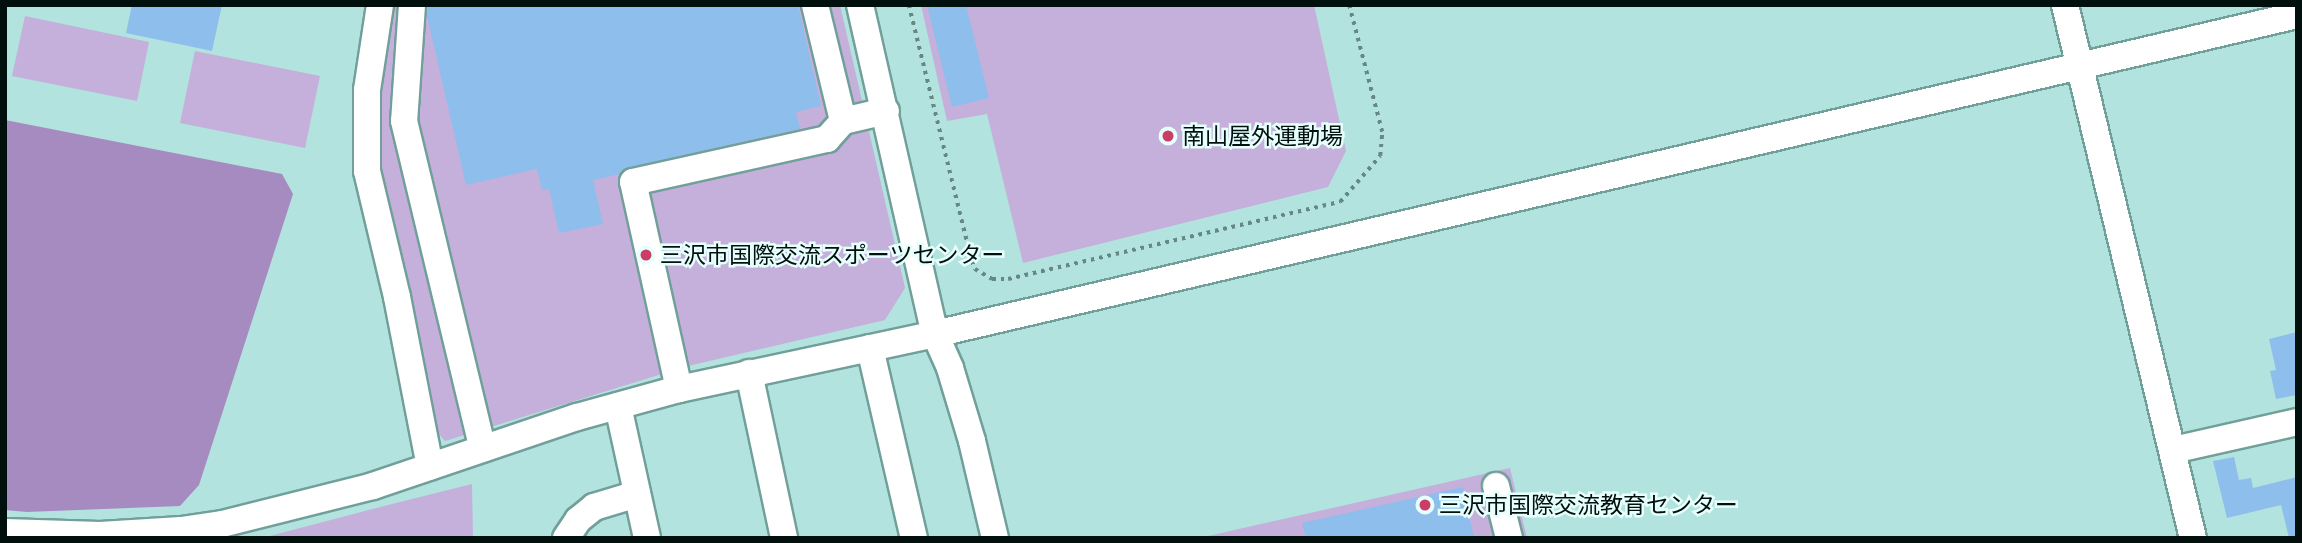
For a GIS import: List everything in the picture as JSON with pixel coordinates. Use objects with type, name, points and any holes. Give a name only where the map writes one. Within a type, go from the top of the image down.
[{"type":"street","points":[[380,5],[367,90],[367,171],[397,297],[430,467]]},
{"type":"street","points":[[412,5],[404,121],[483,449]]},
{"type":"street","points":[[815,5],[843,121]]},
{"type":"street","points":[[860,5],[935,334],[950,368],[972,441],[995,538]]},
{"type":"street","points":[[2065,5],[2193,538]]},
{"type":"street","points":[[5,532],[181,534],[307,504],[679,389],[935,334],[2297,15]]},
{"type":"street","points":[[679,389],[632,182],[827,139],[843,121],[886,111]]},
{"type":"street","points":[[870,348],[914,538]]},
{"type":"street","points":[[748,373],[784,538]]},
{"type":"street","points":[[618,406],[647,538]]},
{"type":"street","points":[[2173,450],[2297,422]]},
{"type":"street","points":[[1496,486],[1509,538]]},
{"type":"street","points":[[566,538],[578,520],[594,507],[637,494]]},
{"type":"path","points":[[909,5],[975,269],[992,279],[1008,279],[1340,202],[1380,156],[1382,132],[1349,5]]},
{"type":"shaded area","name":"三沢市国際交流スポーツセンター","points":[[389,5],[840,5],[905,288],[885,320],[688,366],[445,441],[437,432],[374,168],[377,63]]},
{"type":"shaded area","name":"南山屋外運動場","points":[[921,5],[1314,5],[1346,151],[1328,187],[1023,263],[987,114],[947,121]]},
{"type":"shaded area","points":[[25,16],[149,42],[137,101],[12,76]]},
{"type":"shaded area","points":[[195,51],[320,76],[305,148],[180,123]]},
{"type":"shaded area","points":[[5,120],[282,174],[293,194],[199,485],[180,506],[27,512],[5,510]]},
{"type":"shaded area","points":[[1510,468],[1527,538],[1199,538]]},
{"type":"shaded area","points":[[472,484],[473,538],[262,538],[384,506]]},
{"type":"building","points":[[132,5],[222,5],[212,51],[126,33]]},
{"type":"building","points":[[428,5],[798,5],[821,106],[796,112],[800,129],[630,167],[620,174],[593,180],[603,224],[559,233],[549,189],[542,190],[537,169],[466,185],[427,16]]},
{"type":"building","points":[[927,5],[966,5],[989,98],[952,107]]},
{"type":"building","points":[[2297,332],[2297,395],[2276,399],[2270,371],[2276,370],[2269,339]]},
{"type":"building","points":[[2234,457],[2239,480],[2251,478],[2253,488],[2297,477],[2297,538],[2289,538],[2281,505],[2227,518],[2213,461]]},
{"type":"building","name":"三沢市国際交流教育センター","points":[[1463,487],[1474,538],[1306,538],[1302,523]]},
{"type":"place","name":"南山屋外運動場","points":[[1168,136]]},
{"type":"place","name":"三沢市国際交流スポーツセンター","points":[[646,255]]},
{"type":"place","name":"三沢市国際交流教育センター","points":[[1425,505]]}]
